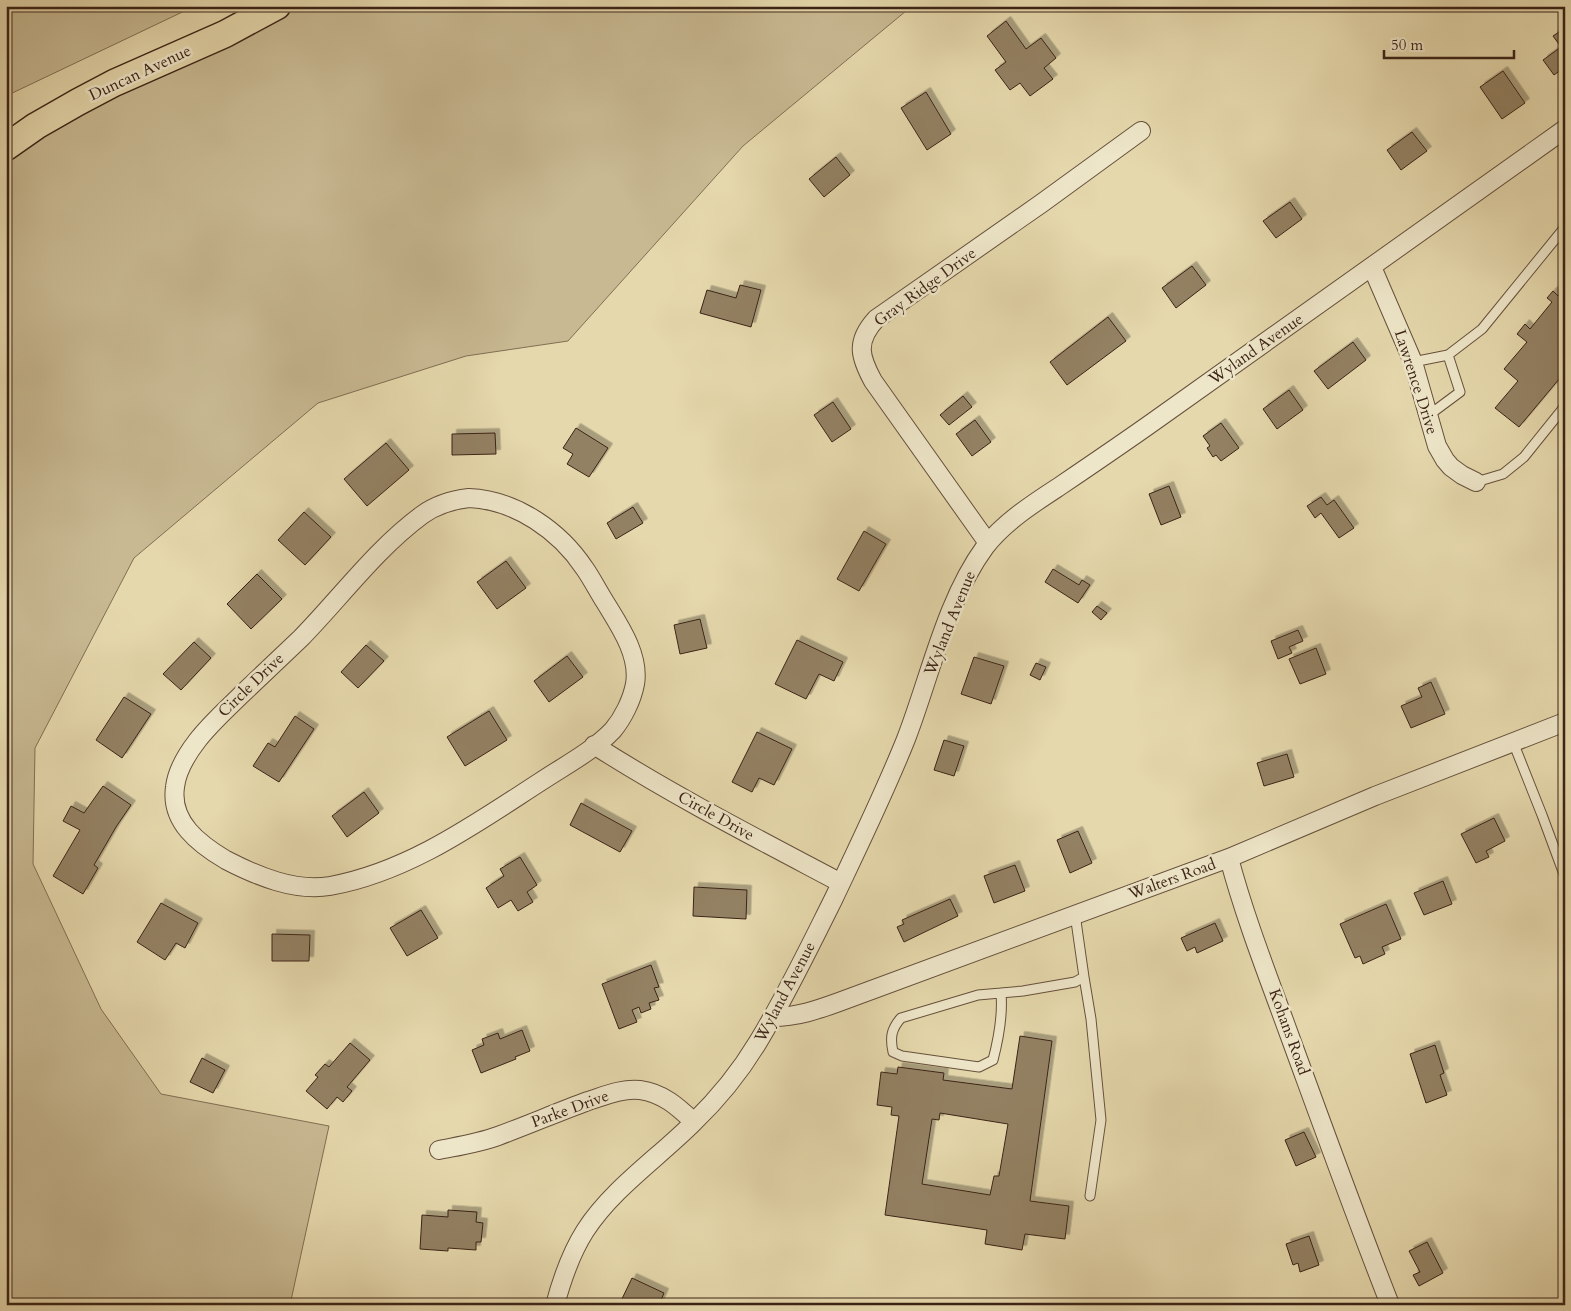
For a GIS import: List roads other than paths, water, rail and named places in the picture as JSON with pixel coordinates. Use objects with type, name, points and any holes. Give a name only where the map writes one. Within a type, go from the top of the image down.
[{"type":"main road","name":"Duncan Avenue","points":[[6,147],[36,126],[114,83],[224,34],[277,6]]},
{"type":"street","name":"Wyland Avenue","points":[[554,1305],[577,1244],[600,1212],[724,1092],[757,1045],[841,883],[882,794],[906,740],[955,603],[975,562],[988,543],[1020,514],[1565,129]]},
{"type":"street","name":"Gray Ridge Drive","points":[[988,543],[873,381],[863,363],[861,353],[861,344],[865,333],[876,319],[1141,131]]},
{"type":"street","name":"Lawrence Drive","points":[[1372,267],[1412,362],[1437,446],[1451,467],[1462,476],[1476,482]]},
{"type":"street","name":"Circle Drive","points":[[483,498],[497,501],[527,515],[565,544],[578,558],[619,626],[628,643],[636,681],[626,709],[618,723],[611,732],[594,745],[469,828],[431,849],[381,872],[324,887],[301,886],[260,876],[242,868],[197,841],[180,820],[176,808],[175,787],[181,766],[199,738],[218,717],[302,636],[400,534],[438,505],[459,499],[483,498]]},
{"type":"street","name":"Walters Road","points":[[773,1016],[787,1017],[811,1012],[1229,858],[1375,796],[1565,722]]},
{"type":"street","name":"Circle Drive","points":[[594,745],[620,762],[717,817],[841,883]]},
{"type":"street","name":"Kohans Road","points":[[1229,858],[1237,889],[1352,1206],[1389,1302],[1387,1305]]},
{"type":"street","name":"Parke Drive","points":[[439,1150],[481,1142],[578,1105],[623,1091],[639,1090],[662,1096],[694,1122]]},
{"type":"lane","points":[[1412,362],[1448,355],[1482,329],[1565,227]]},
{"type":"lane","points":[[1429,415],[1460,392],[1448,355]]},
{"type":"lane","points":[[1476,482],[1503,474],[1524,458],[1565,406]]},
{"type":"lane","points":[[1513,742],[1565,877]]},
{"type":"lane","points":[[1075,914],[1091,1019],[1100,1120],[1090,1196]]},
{"type":"lane","points":[[1000,993],[1002,1009],[999,1037],[993,1060],[980,1067],[902,1056],[894,1052],[892,1043],[893,1026],[901,1018],[978,995],[1000,993],[1023,991],[1075,982],[1084,977]]}]
